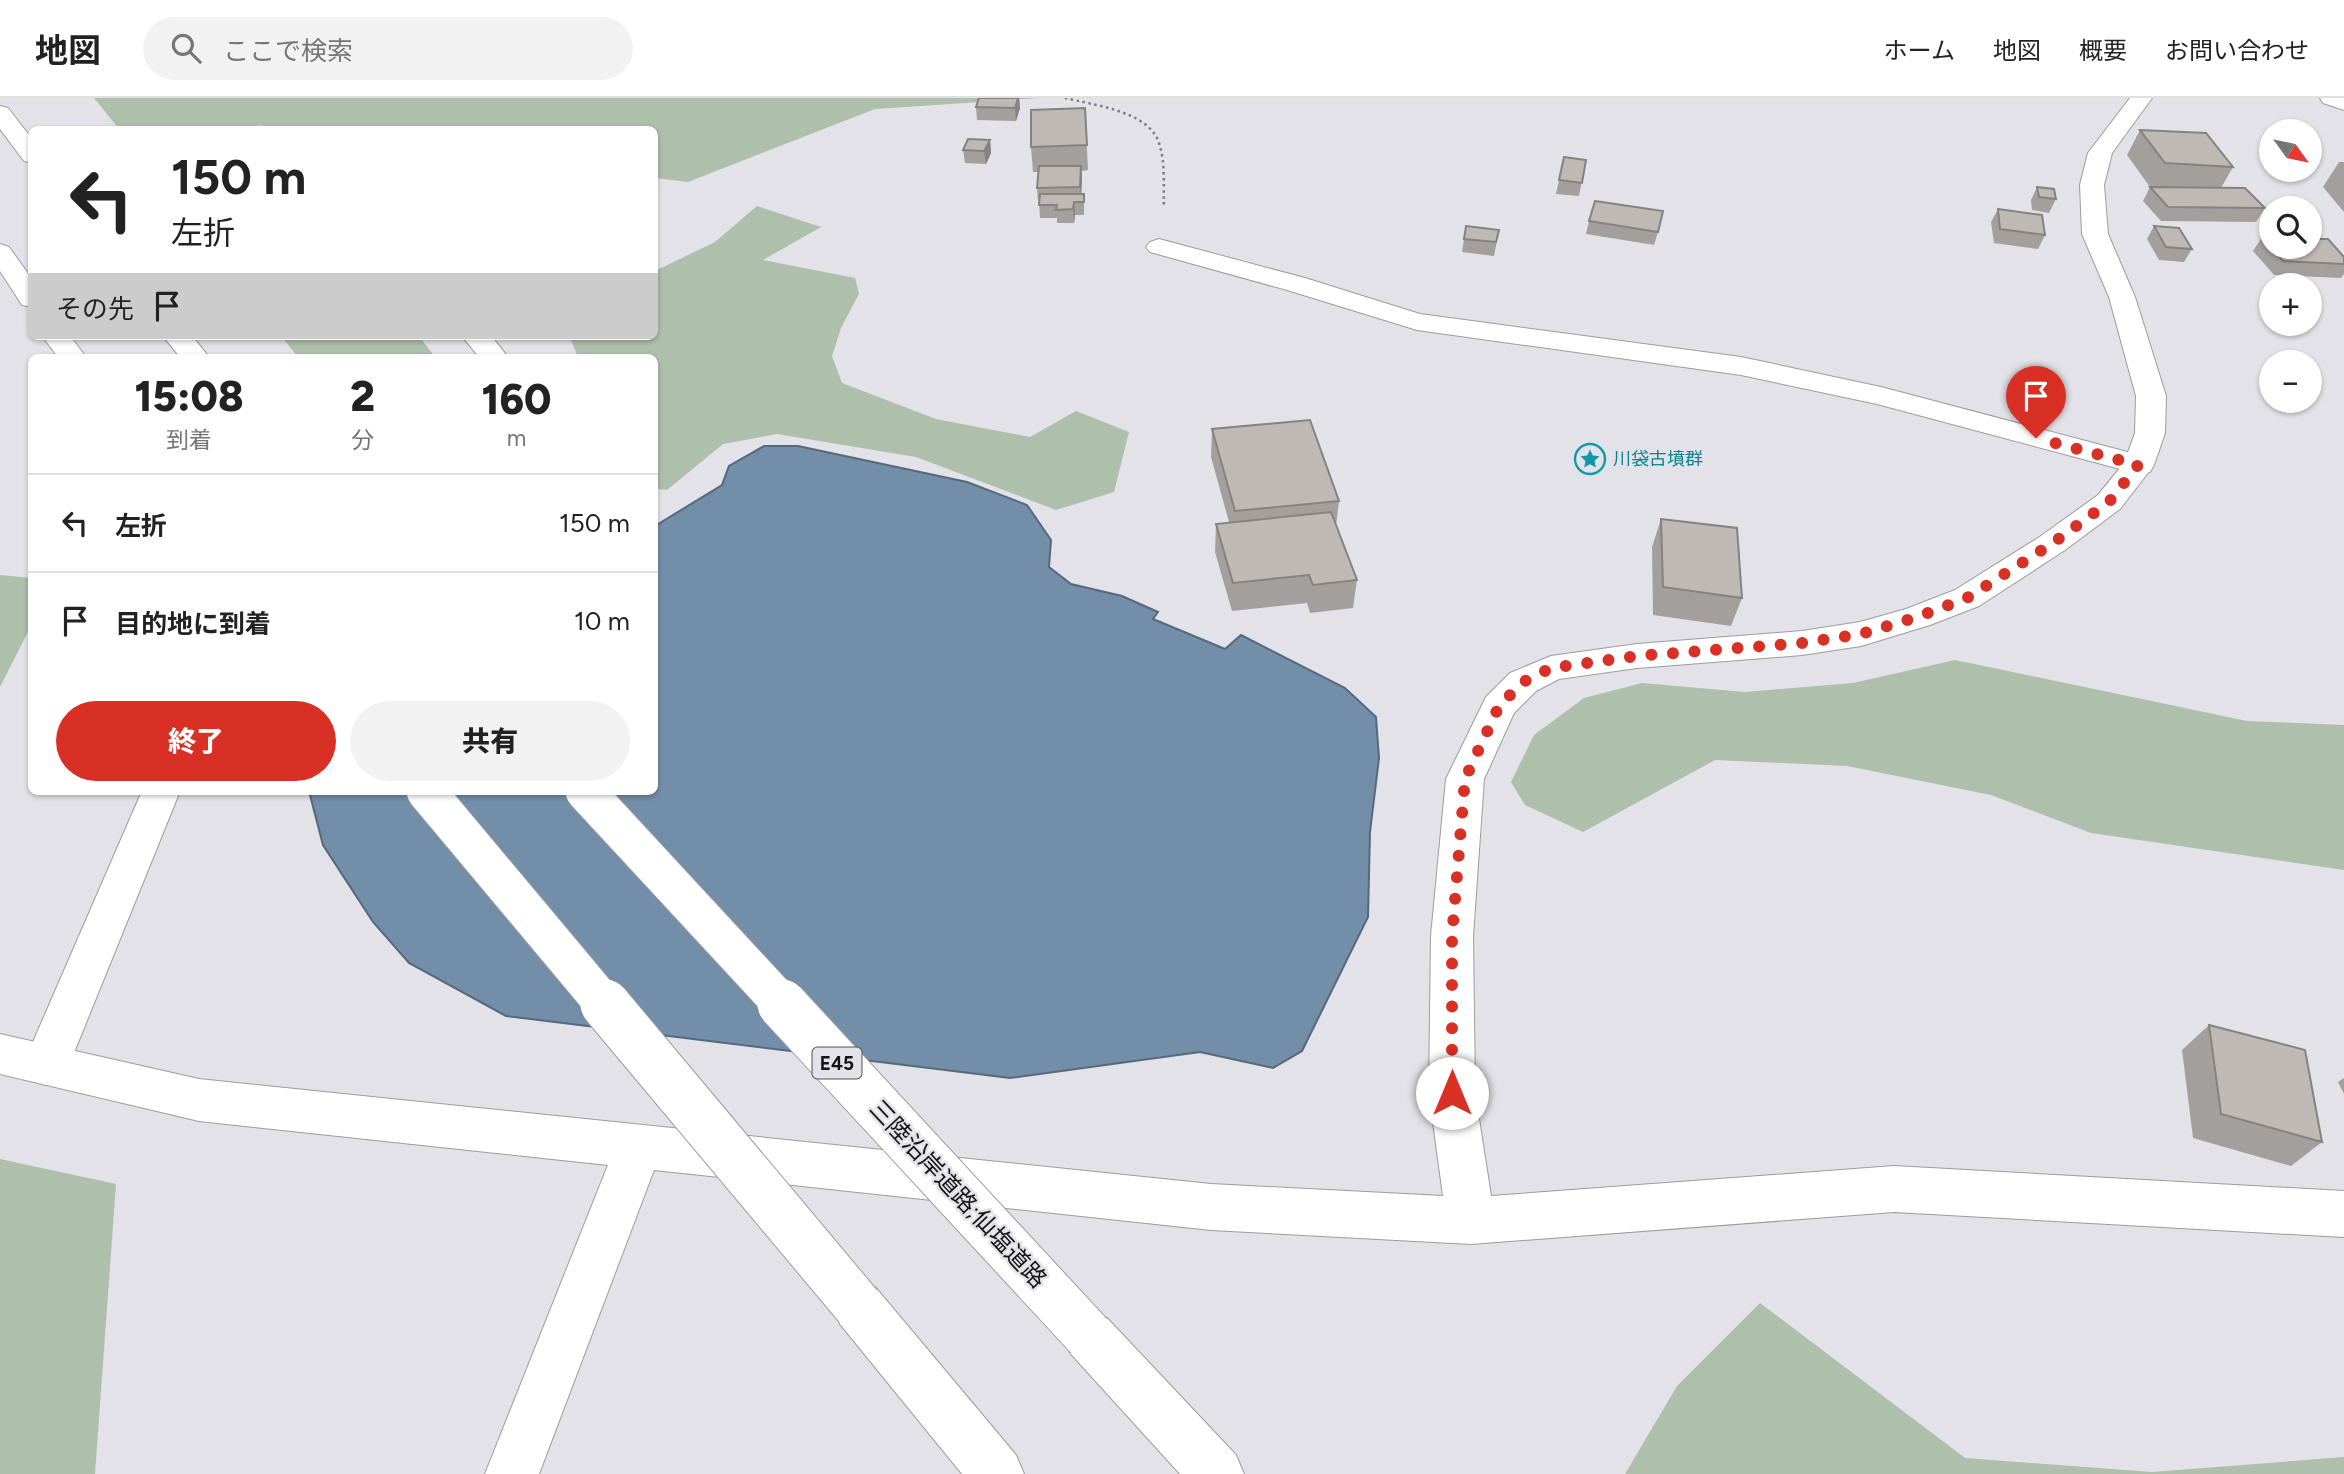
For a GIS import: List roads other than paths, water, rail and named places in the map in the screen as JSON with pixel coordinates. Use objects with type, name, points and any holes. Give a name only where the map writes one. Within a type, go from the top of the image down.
[{"type":"main road","points":[[1471,1221],[1452,1093],[1452,936],[1465,779],[1499,706],[1523,682],[1551,668],[1637,656],[1802,643],[1861,634],[1917,617],[1967,598],[2053,543],[2109,502],[2138,465],[2150,433],[2151,396],[2122,297],[2095,234],[2092,185],[2100,153],[2141,98]]},
{"type":"main road","points":[[2331,98],[2344,103]]},
{"type":"main road","points":[[0,113],[28,151]]},
{"type":"main road","points":[[1159,247],[1296,284],[1417,322],[1741,366],[1881,396],[2138,465]]},
{"type":"main road","points":[[0,252],[28,293]]},
{"type":"main road","points":[[59,340],[70,354]]},
{"type":"main road","points":[[180,340],[192,354]]},
{"type":"main road","points":[[479,340],[491,354]]},
{"type":"main road","points":[[46,1065],[159,795]]},
{"type":"main road","points":[[429,795],[997,1474]]},
{"type":"main road","name":"三陸沿岸道路;仙塩道路","points":[[589,795],[1217,1474]]},
{"type":"main road","points":[[0,1054],[199,1100],[638,1149],[1211,1207],[1471,1221],[1894,1189],[2344,1214]]},
{"type":"main road","points":[[512,1474],[638,1149]]},
{"type":"water","points":[[764,446],[798,446],[967,482],[1027,505],[1051,540],[1049,567],[1071,584],[1122,596],[1158,612],[1153,619],[1225,649],[1241,635],[1345,688],[1376,717],[1379,758],[1370,832],[1368,917],[1302,1051],[1273,1068],[1200,1052],[1010,1078],[506,1016],[409,963],[373,922],[323,845],[310,795],[658,795],[658,524],[722,485],[729,466]]},
{"type":"place","name":"川袋古墳群","points":[[1590,459]]}]
